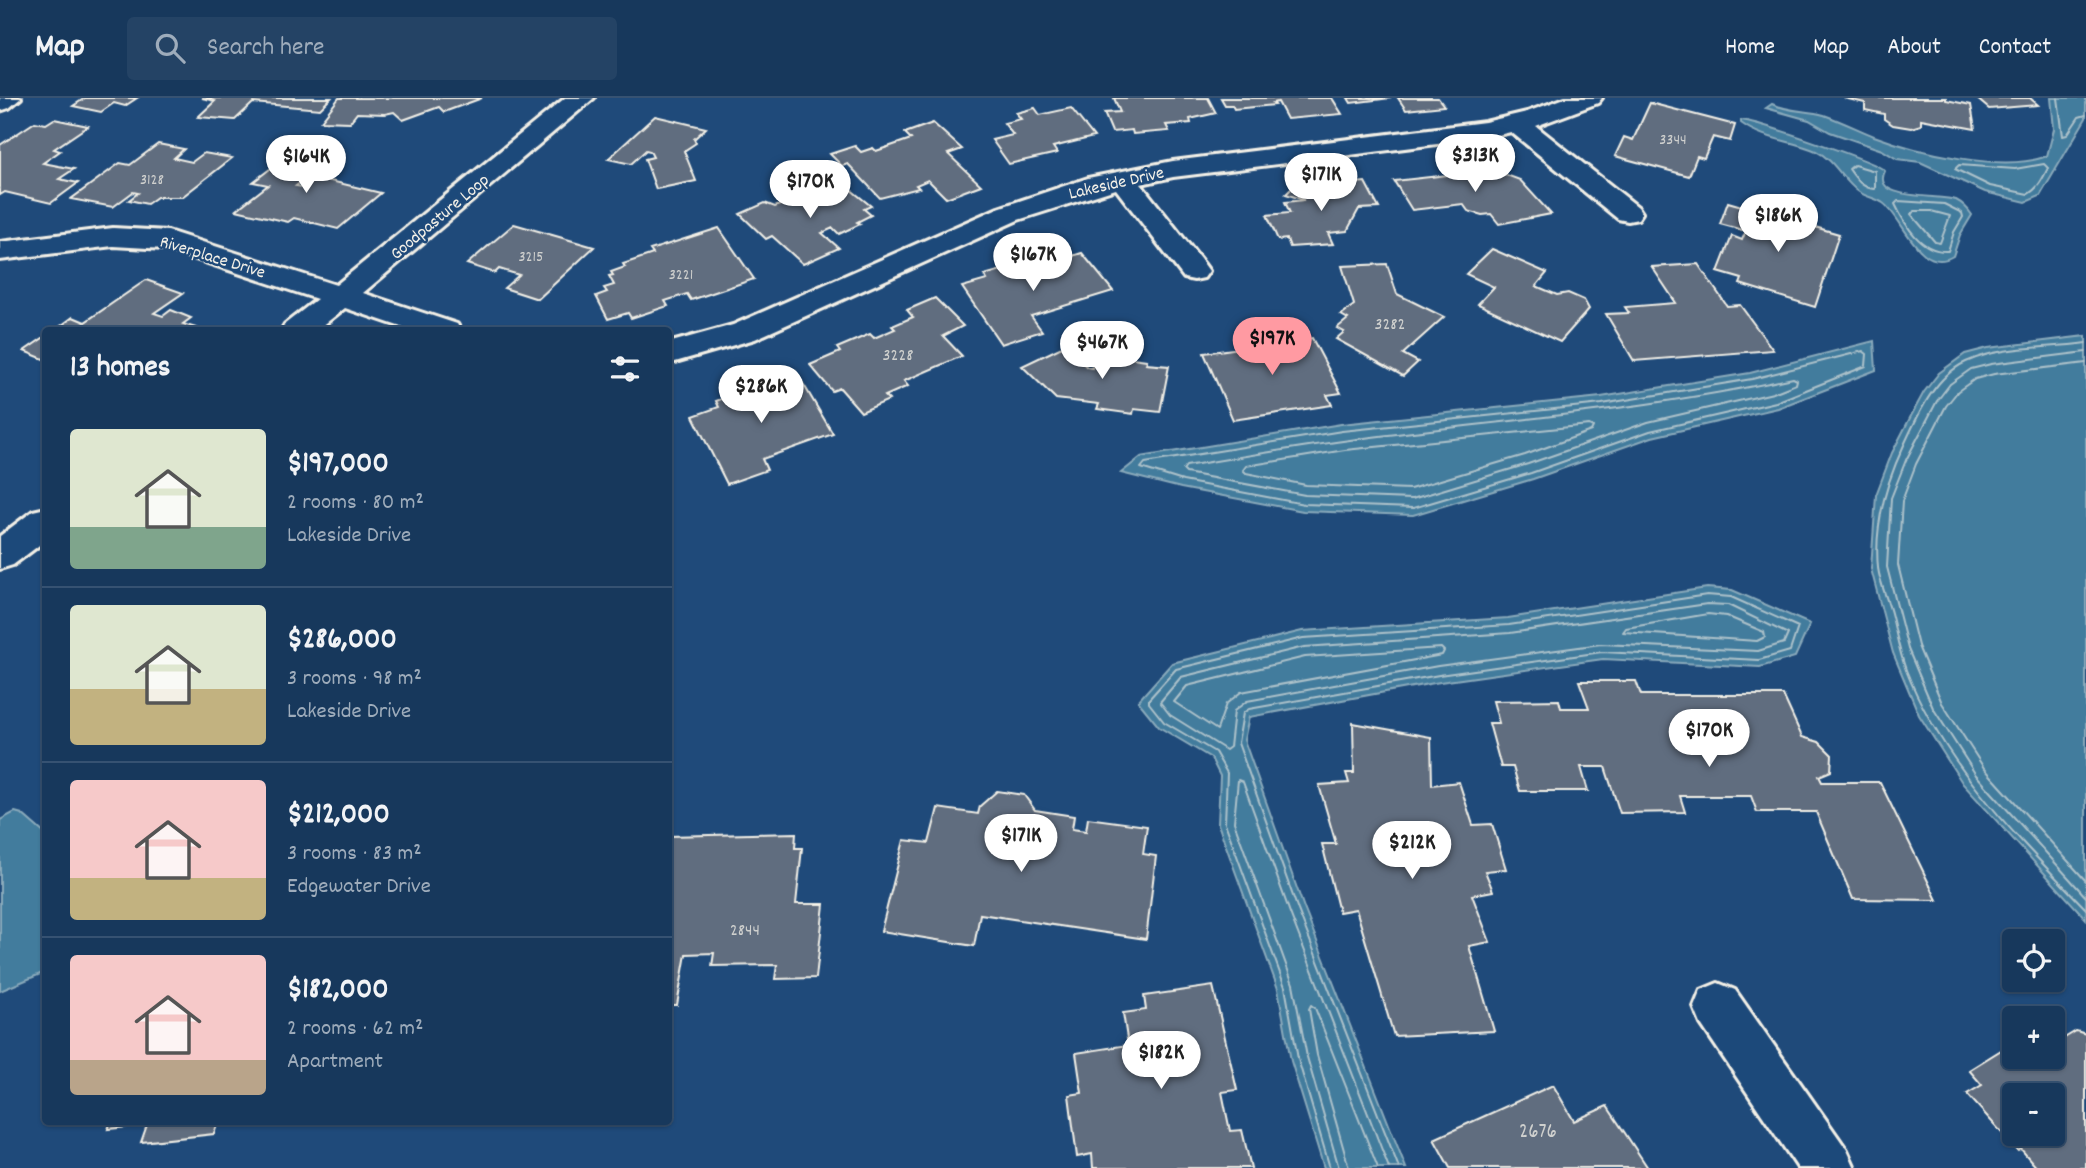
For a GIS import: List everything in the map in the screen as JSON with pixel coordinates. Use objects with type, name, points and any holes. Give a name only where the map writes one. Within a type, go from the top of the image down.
[{"type":"street","points":[[0,103],[8,98]]},
{"type":"street","name":"Goodpasture Loop","points":[[301,327],[581,98]]},
{"type":"street","name":"Lakeside Drive","points":[[672,353],[744,332],[1029,206],[1122,178],[1172,169],[1441,138],[1516,123],[1589,98]]},
{"type":"street","points":[[1516,123],[1628,213]]},
{"type":"street","points":[[1122,178],[1194,271]]},
{"type":"street","name":"Riverplace Drive","points":[[0,251],[113,237],[152,238],[187,245],[339,297]]},
{"type":"street","points":[[339,297],[433,327]]},
{"type":"street","points":[[0,555],[42,524]]},
{"type":"street","points":[[1718,1007],[1829,1168]]},
{"type":"water","points":[[2051,98],[2086,98],[2086,118],[2040,196],[2026,202],[1985,192],[1920,162],[1897,159],[1882,150],[1830,132],[1809,120],[1766,108],[1772,104],[1824,115],[1874,136],[1936,154],[2008,162],[2029,161],[2047,156],[2054,129]]},
{"type":"water","points":[[1741,120],[1817,143],[1878,166],[1885,171],[1883,181],[1887,187],[1896,192],[1958,201],[1972,215],[1960,235],[1953,256],[1941,260],[1922,252],[1890,210],[1880,201],[1853,187],[1823,155],[1807,147],[1759,133],[1741,123]]},
{"type":"water","points":[[2086,336],[2086,919],[1963,784],[1919,715],[1893,653],[1871,569],[1876,495],[1892,453],[1911,416],[1924,392],[1939,373],[1965,354],[1988,348]]},
{"type":"water","points":[[1874,341],[1876,370],[1778,408],[1652,437],[1533,479],[1413,515],[1303,511],[1181,488],[1121,473],[1141,457],[1341,424],[1601,397],[1750,373]]},
{"type":"water","points":[[1707,588],[1732,590],[1810,624],[1795,657],[1760,667],[1603,659],[1440,682],[1249,717],[1244,740],[1304,908],[1406,1168],[1324,1168],[1291,1061],[1278,989],[1218,824],[1220,776],[1211,758],[1159,727],[1138,701],[1172,663],[1302,631],[1508,618]]},
{"type":"water","points":[[15,812],[22,814],[42,831],[42,973],[0,991],[0,820]]},
{"type":"building","points":[[85,98],[137,98],[125,106],[114,103],[101,112],[73,106]]},
{"type":"building","points":[[202,98],[331,98],[320,109],[253,103],[235,120],[198,117],[215,101]]},
{"type":"building","points":[[339,98],[482,98],[444,112],[439,107],[403,120],[394,112],[357,113],[350,122],[321,121]]},
{"type":"building","points":[[1114,98],[1208,98],[1216,113],[1190,119],[1191,123],[1166,125],[1169,131],[1133,134],[1132,130],[1112,132],[1104,113],[1120,112]]},
{"type":"building","points":[[1221,98],[1332,98],[1342,114],[1287,119],[1278,102],[1273,103],[1275,105],[1234,109],[1232,105],[1225,105]]},
{"type":"building","points":[[1348,98],[1391,98],[1351,103]]},
{"type":"building","points":[[1398,98],[1438,98],[1444,106],[1406,110]]},
{"type":"building","points":[[1844,98],[1946,98],[1971,105],[1975,129],[1921,119],[1921,125],[1911,128],[1893,125],[1884,119],[1884,114],[1865,110],[1865,103]]},
{"type":"building","points":[[1976,98],[2030,98],[2038,105],[1989,109]]},
{"type":"building","points":[[1650,103],[1735,125],[1730,141],[1713,137],[1704,158],[1697,156],[1689,176],[1615,156],[1624,137],[1633,140]]},
{"type":"building","points":[[1035,108],[1040,115],[1071,108],[1094,137],[1053,147],[1057,153],[1009,164],[992,140],[1013,135],[1004,123],[1021,119],[1016,113]]},
{"type":"building","points":[[655,116],[706,128],[694,139],[696,143],[684,151],[696,181],[656,189],[645,159],[653,157],[650,151],[646,150],[631,164],[608,159]]},
{"type":"building","points":[[54,119],[88,126],[54,149],[60,151],[43,163],[74,169],[59,179],[78,183],[51,203],[5,192],[0,195],[0,145],[35,122],[46,124]]},
{"type":"building","points":[[933,123],[962,149],[948,154],[981,185],[946,198],[928,180],[916,185],[919,188],[880,198],[848,164],[842,166],[830,154],[855,146],[861,152],[873,148],[876,151],[911,139],[905,133]]},
{"type":"building","points":[[158,144],[184,149],[174,158],[192,162],[204,153],[232,158],[182,197],[157,197],[147,204],[129,200],[138,193],[133,192],[113,207],[71,199],[120,163],[130,165]]},
{"type":"building","points":[[296,149],[320,155],[294,175],[306,178],[296,186],[302,187],[314,177],[381,193],[338,229],[294,218],[288,222],[236,210],[268,185],[253,182]]},
{"type":"building","points":[[1479,165],[1483,171],[1493,170],[1520,180],[1551,214],[1499,224],[1491,214],[1482,215],[1468,211],[1463,204],[1412,210],[1394,181],[1466,173],[1461,167]]},
{"type":"building","points":[[829,180],[836,183],[840,181],[871,206],[864,209],[871,215],[857,222],[860,224],[839,234],[833,228],[822,233],[839,248],[803,264],[772,236],[766,239],[740,214],[765,203],[775,207],[817,190],[819,185]]},
{"type":"building","points":[[1365,182],[1379,208],[1359,209],[1347,231],[1328,233],[1333,244],[1290,247],[1287,239],[1278,240],[1267,215],[1290,213],[1285,202],[1304,200],[1286,194],[1295,185],[1304,188]]},
{"type":"building","points":[[1728,202],[1839,234],[1815,307],[1740,284],[1742,279],[1718,272],[1732,236],[1742,240],[1746,231],[1720,224]]},
{"type":"building","points":[[514,224],[594,247],[538,299],[504,288],[519,275],[499,269],[495,273],[467,264]]},
{"type":"building","points":[[719,228],[754,279],[691,300],[687,294],[665,301],[668,306],[631,318],[628,313],[608,319],[596,296],[607,292],[604,288],[614,285],[609,276],[613,275],[611,272],[625,267],[623,264],[653,254],[650,250]]},
{"type":"building","points":[[1492,249],[1547,273],[1536,286],[1557,295],[1568,293],[1584,300],[1589,309],[1560,342],[1478,304],[1494,287],[1466,274]]},
{"type":"building","points":[[1082,253],[1113,291],[1031,316],[1042,331],[1001,344],[962,287],[987,280],[984,275],[1002,270],[999,266],[1021,259],[1025,265],[1040,260],[1043,265]]},
{"type":"building","points":[[1387,264],[1397,294],[1444,317],[1403,354],[1418,362],[1403,376],[1336,339],[1344,332],[1337,328],[1348,319],[1341,315],[1354,305],[1342,266]]},
{"type":"building","points":[[1698,264],[1727,306],[1740,305],[1773,350],[1634,361],[1606,314],[1629,313],[1625,307],[1676,303],[1652,267]]},
{"type":"building","points":[[146,280],[183,293],[154,313],[163,316],[171,310],[191,318],[183,324],[193,327],[59,327],[73,317],[85,322]]},
{"type":"building","points":[[935,298],[963,326],[943,336],[962,356],[904,381],[908,386],[885,396],[889,400],[861,412],[840,388],[832,391],[810,365],[840,352],[837,348],[870,334],[874,338],[895,329],[892,326],[913,317],[907,310]]},
{"type":"building","points":[[1291,335],[1295,341],[1312,338],[1341,393],[1327,395],[1332,405],[1233,420],[1204,353],[1247,347],[1244,341]]},
{"type":"building","points":[[42,339],[42,358],[24,351]]},
{"type":"building","points":[[1064,346],[1087,367],[1092,368],[1094,362],[1110,364],[1111,355],[1147,360],[1146,364],[1169,366],[1160,412],[1134,409],[1133,414],[1097,409],[1099,404],[1056,399],[1022,366]]},
{"type":"building","points":[[795,370],[833,434],[762,459],[767,470],[727,484],[693,416],[719,407],[716,401],[740,392],[738,389]]},
{"type":"building","points":[[1579,681],[1636,681],[1641,695],[1783,695],[1802,737],[1819,742],[1832,755],[1831,771],[1819,776],[1822,782],[1880,782],[1937,900],[1853,899],[1816,812],[1757,812],[1751,796],[1680,796],[1685,812],[1620,813],[1605,767],[1581,767],[1588,791],[1520,791],[1513,767],[1501,767],[1489,723],[1499,723],[1493,701],[1559,700],[1561,708],[1589,708]]},
{"type":"building","points":[[1353,723],[1431,737],[1432,785],[1459,782],[1473,825],[1492,824],[1506,869],[1485,871],[1493,891],[1472,895],[1490,942],[1469,946],[1494,1031],[1394,1036],[1356,909],[1339,912],[1322,844],[1336,844],[1319,785],[1349,783],[1346,773],[1354,773]]},
{"type":"building","points":[[997,791],[1024,795],[1035,810],[1074,816],[1072,829],[1086,831],[1088,818],[1147,826],[1143,854],[1156,856],[1146,939],[980,914],[974,946],[881,931],[904,840],[929,843],[938,808],[978,814],[980,806]]},
{"type":"building","points":[[796,833],[795,848],[802,848],[796,904],[824,904],[816,978],[775,979],[777,965],[712,966],[714,953],[686,954],[677,1005],[672,1005],[672,836]]},
{"type":"building","points":[[1213,986],[1237,1090],[1222,1092],[1230,1131],[1242,1130],[1251,1168],[1093,1168],[1092,1154],[1077,1157],[1069,1095],[1082,1093],[1076,1053],[1128,1045],[1123,1013],[1146,1010],[1144,996]]},
{"type":"building","points":[[2076,1031],[2086,1034],[2086,1168],[2037,1168],[2021,1149],[2018,1151],[2014,1146],[2065,1146],[2065,1083],[2002,1083],[2002,1133],[1967,1094],[1982,1085],[1969,1070],[2002,1049],[2002,1069],[2065,1069],[2065,1038]]},
{"type":"building","points":[[1553,1085],[1574,1121],[1607,1106],[1648,1168],[1450,1168],[1434,1139]]},
{"type":"building","points":[[110,1125],[147,1125],[108,1129]]},
{"type":"building","points":[[147,1125],[217,1125],[214,1134],[141,1142]]}]
